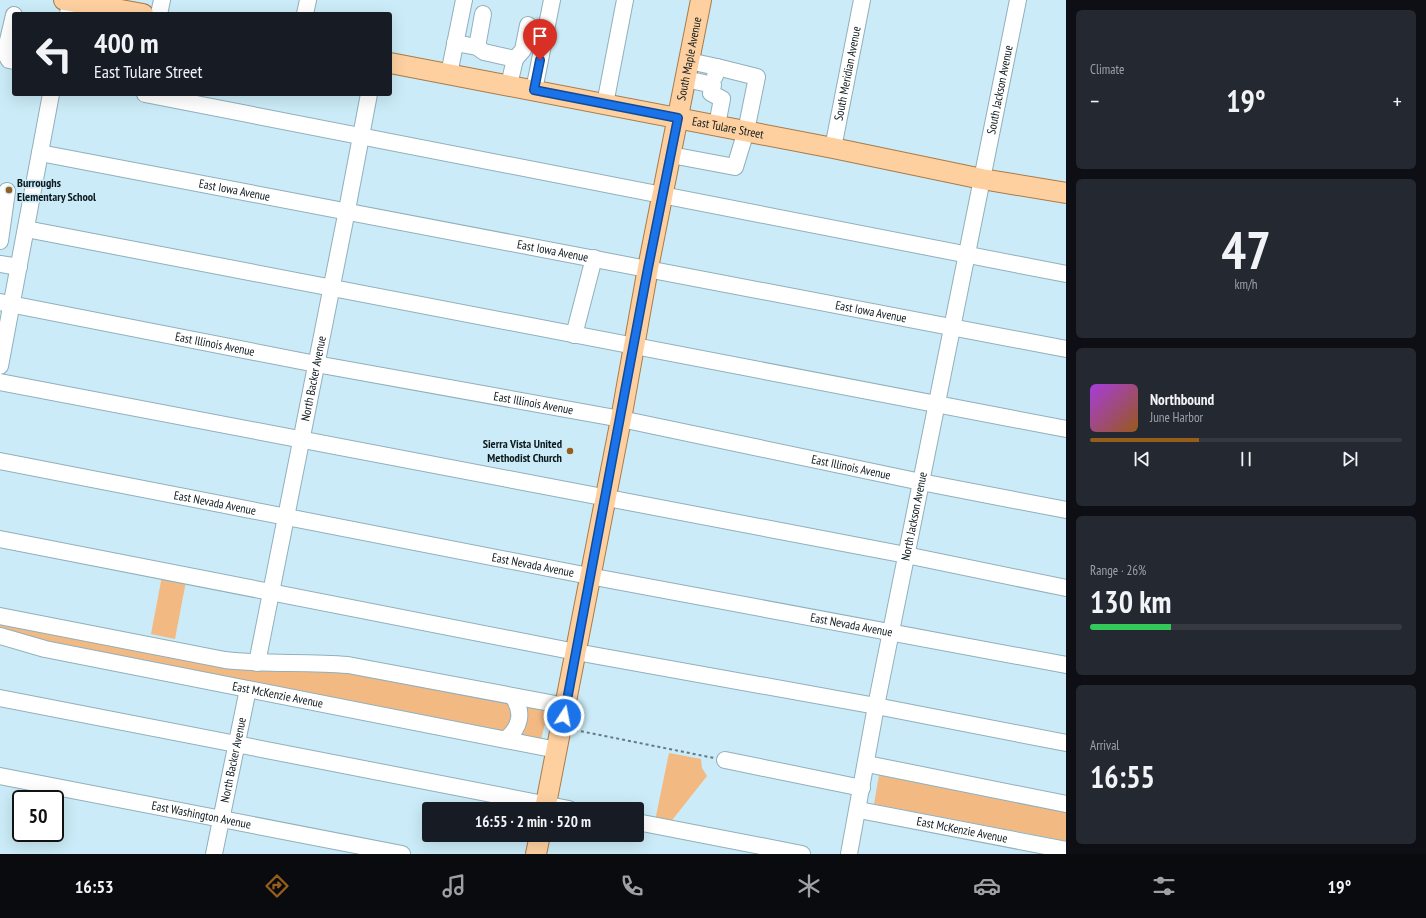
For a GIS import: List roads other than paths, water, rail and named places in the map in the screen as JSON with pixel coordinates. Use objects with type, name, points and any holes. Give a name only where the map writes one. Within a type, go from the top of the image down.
[{"type":"main road","name":"South Maple Avenue","points":[[546,802],[566,706],[589,576],[621,419],[648,268],[701,0]]},
{"type":"main road","points":[[67,5],[126,12]]},
{"type":"main road","name":"East Tulare Street","points":[[392,63],[717,125],[982,179],[1066,193]]},
{"type":"main road","points":[[536,854],[539,842]]},
{"type":"street","points":[[159,12],[162,0]]},
{"type":"street","points":[[305,12],[308,0]]},
{"type":"street","points":[[449,74],[464,0]]},
{"type":"street","points":[[534,90],[552,0]]},
{"type":"street","points":[[605,104],[625,0]]},
{"type":"street","name":"South Meridian Avenue","points":[[833,148],[862,0]]},
{"type":"street","name":"South Jackson Avenue","points":[[982,179],[1018,0]]},
{"type":"street","points":[[477,47],[483,14]]},
{"type":"street","points":[[12,23],[5,53],[9,60],[12,61]]},
{"type":"street","points":[[509,86],[515,59],[523,50],[528,25]]},
{"type":"street","points":[[455,43],[477,47],[484,52],[515,59]]},
{"type":"street","points":[[717,67],[711,93],[722,99],[717,125]]},
{"type":"street","points":[[671,155],[735,167],[746,131],[757,77],[717,67],[687,70]]},
{"type":"street","points":[[687,70],[713,85]]},
{"type":"street","points":[[0,366],[6,303],[19,267],[51,96]]},
{"type":"street","points":[[155,96],[1066,274]]},
{"type":"street","name":"North Backer Avenue","points":[[257,664],[369,96]]},
{"type":"street","name":"East Iowa Avenue","points":[[40,153],[347,210],[1066,349]]},
{"type":"street","name":"North Jackson Avenue","points":[[849,854],[859,810],[876,706],[982,179]]},
{"type":"street","points":[[0,241],[3,190],[32,196]]},
{"type":"street","points":[[26,230],[1066,429]]},
{"type":"street","points":[[574,335],[594,258]]},
{"type":"street","points":[[0,264],[19,267]]},
{"type":"street","name":"East Illinois Avenue","points":[[6,303],[316,364],[621,419],[921,482],[1066,510]]},
{"type":"street","points":[[0,382],[906,555],[1066,588]]},
{"type":"street","name":"East Nevada Avenue","points":[[0,461],[589,576],[1066,664]]},
{"type":"street","points":[[0,539],[576,652],[876,706],[1066,743]]},
{"type":"street","name":"East McKenzie Avenue","points":[[0,616],[225,660],[257,664],[322,662],[348,665],[566,706]]},
{"type":"street","name":"East McKenzie Avenue","points":[[0,636],[45,649],[557,750]]},
{"type":"street","name":"North Backer Avenue","points":[[214,854],[248,689]]},
{"type":"street","points":[[506,739],[518,726],[520,713],[518,704],[514,697]]},
{"type":"street","points":[[0,698],[520,802]]},
{"type":"street","points":[[725,760],[862,788]]},
{"type":"street","points":[[867,764],[1066,804]]},
{"type":"street","name":"East Washington Avenue","points":[[0,776],[402,854]]},
{"type":"street","name":"East McKenzie Avenue","points":[[859,810],[1066,850]]},
{"type":"street","points":[[644,823],[802,854]]},
{"type":"place","name":"Burroughs Elementary School","points":[[9,190]]},
{"type":"place","name":"Sierra Vista United Methodist Church","points":[[570,451]]}]
